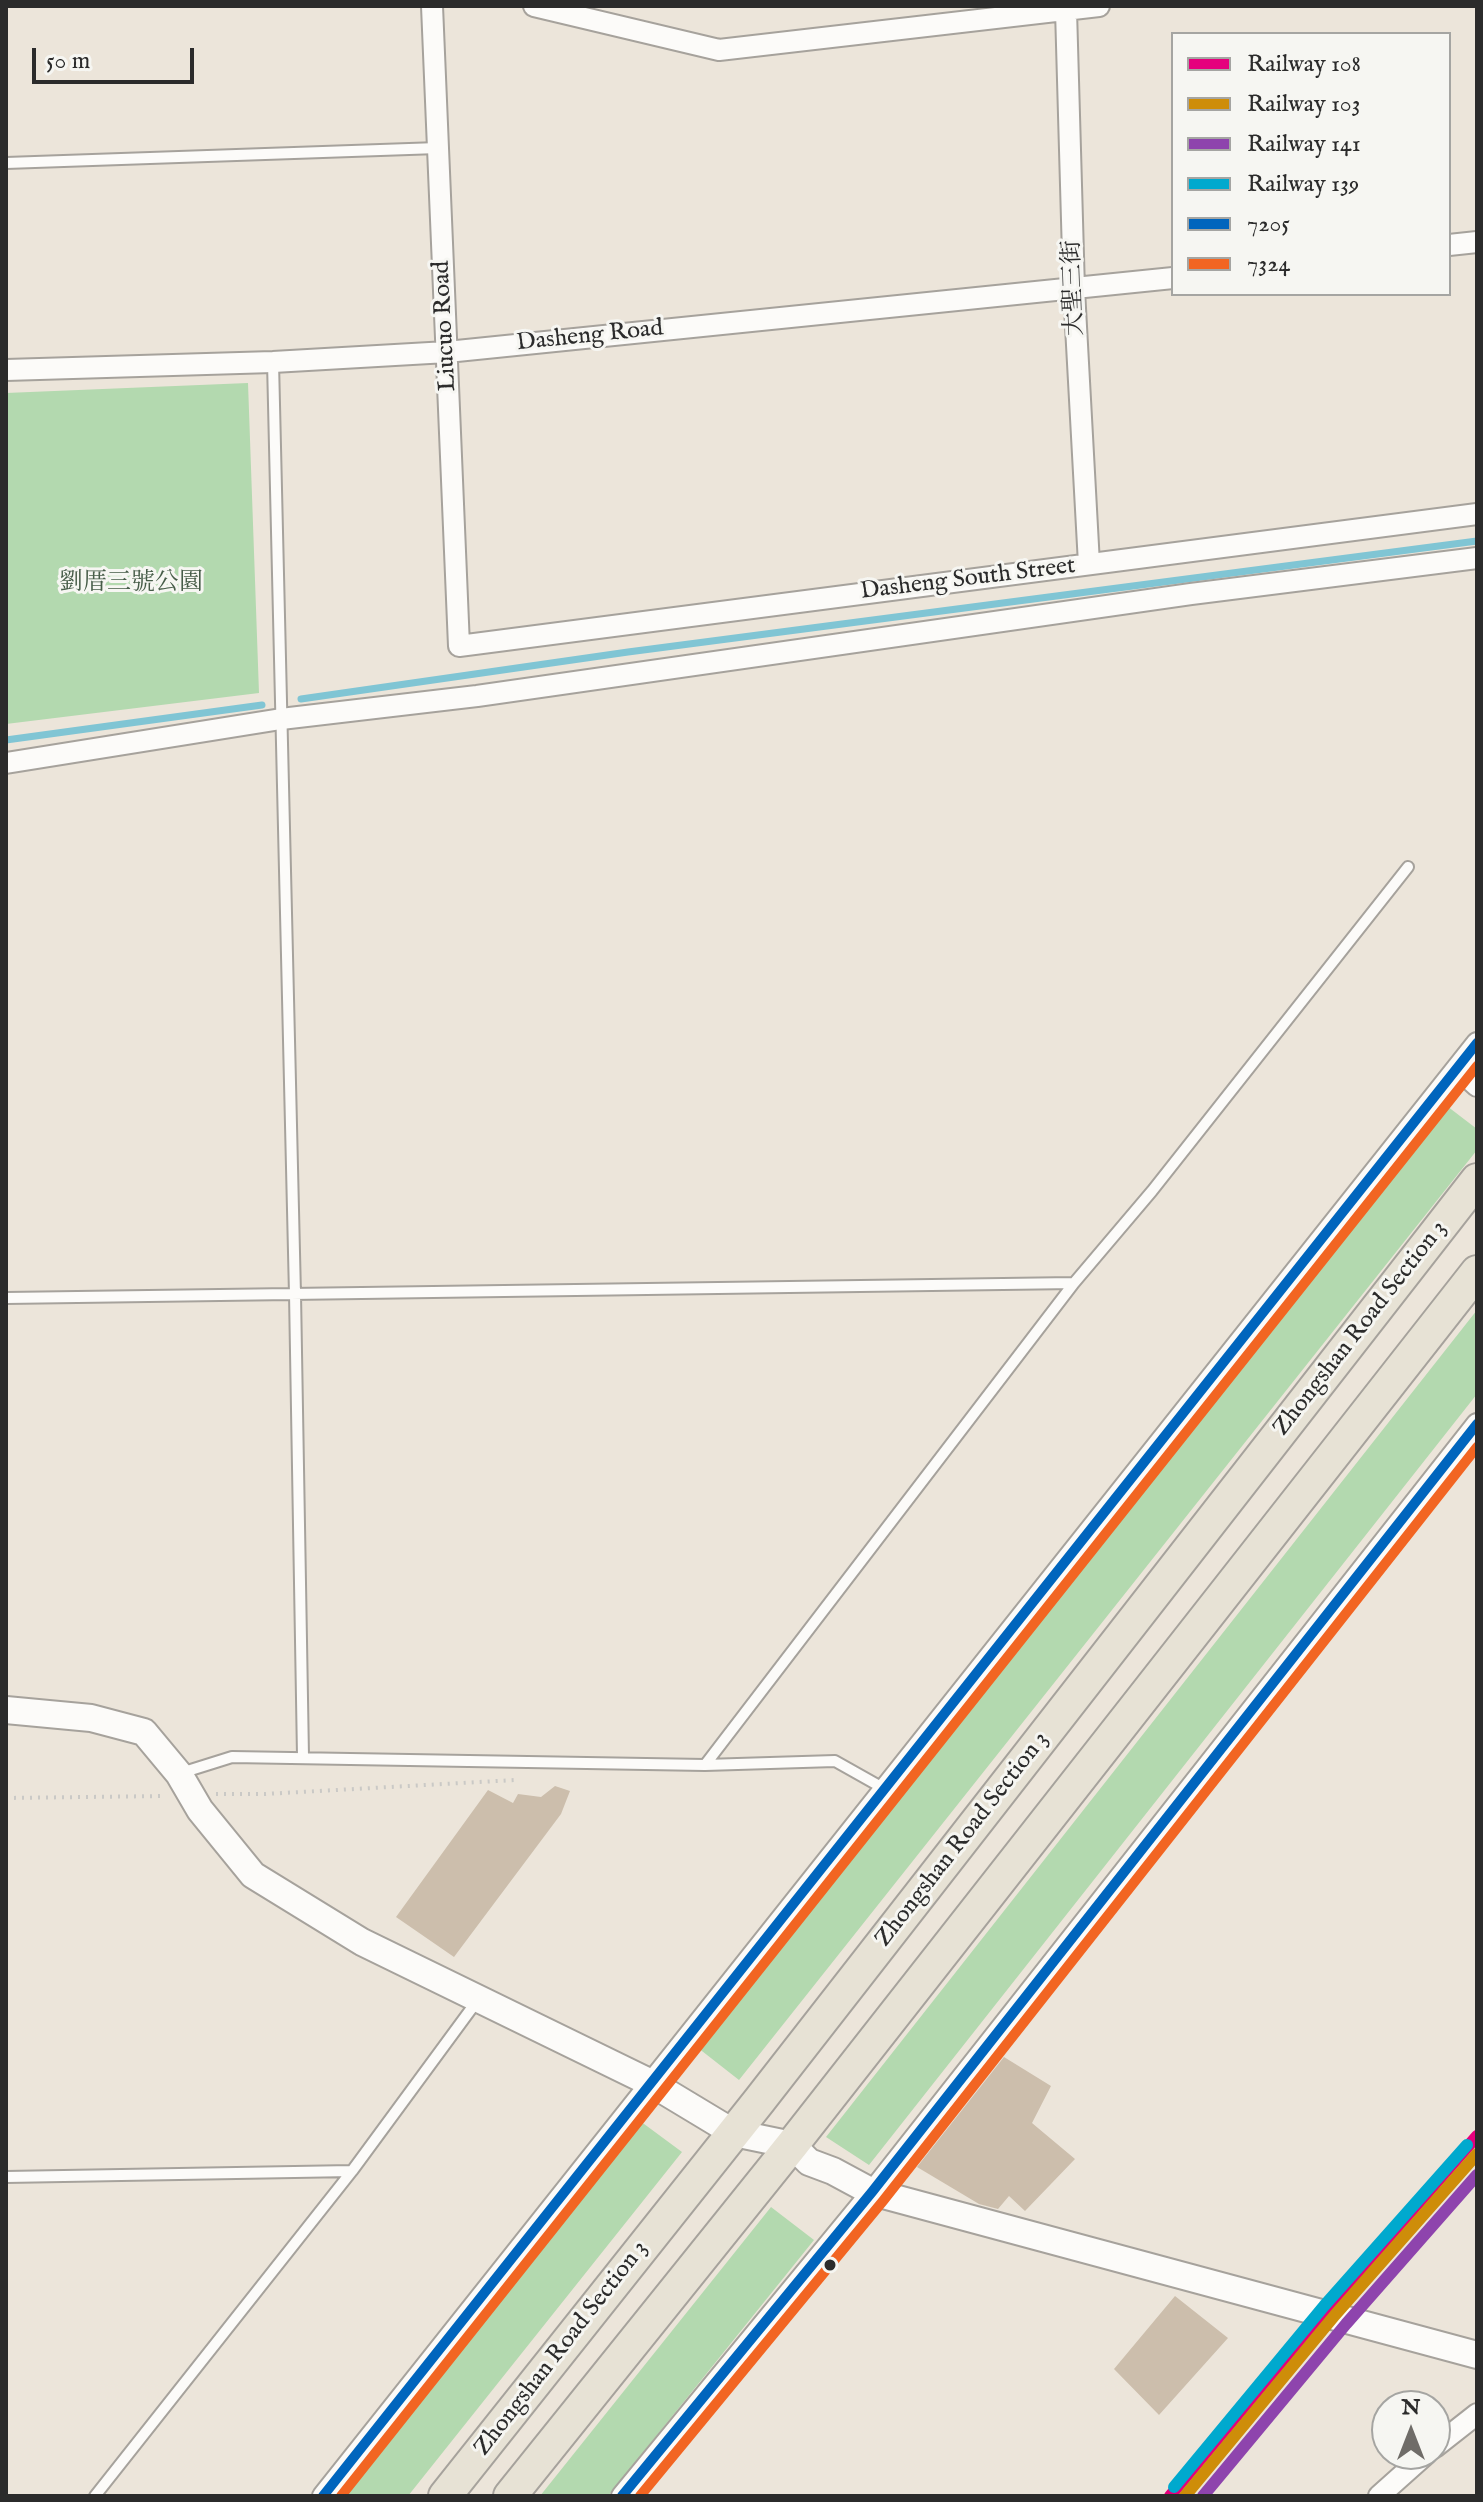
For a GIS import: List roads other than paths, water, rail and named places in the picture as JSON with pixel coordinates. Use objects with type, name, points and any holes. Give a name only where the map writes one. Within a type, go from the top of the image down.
[{"type":"main road","name":"Zhongshan Road Section 3","points":[[445,2496],[734,2133],[1477,1180]]},
{"type":"main road","name":"Zhongshan Road Section 3","points":[[510,2496],[792,2145],[1477,1272]]},
{"type":"street","name":"Liucuo Road","points":[[432,6],[459,646]]},
{"type":"street","points":[[534,6],[719,50],[1099,6]]},
{"type":"street","name":"大聖三街","points":[[1066,10],[1074,290],[1089,564]]},
{"type":"street","points":[[1451,245],[1477,242]]},
{"type":"street","name":"Dasheng Road","points":[[6,370],[273,362],[447,352],[1171,278]]},
{"type":"street","name":"Dasheng South Street","points":[[459,646],[1477,514]]},
{"type":"street","points":[[6,763],[281,719],[477,696],[1191,594],[1477,558]]},
{"type":"street","points":[[323,2496],[1477,1043]]},
{"type":"street","points":[[1457,1068],[1477,1086]]},
{"type":"street","points":[[622,2496],[872,2192],[1477,1424]]},
{"type":"street","points":[[6,1710],[91,1718],[144,1732],[185,1784],[200,1810],[253,1875],[362,1942],[651,2083],[734,2133],[792,2145],[809,2162],[872,2192],[1477,2355]]},
{"type":"street","points":[[1451,2434],[1477,2414]]},
{"type":"street","points":[[1379,2496],[1408,2470]]},
{"type":"lane","points":[[6,163],[438,148]]},
{"type":"lane","points":[[273,362],[303,1756]]},
{"type":"lane","points":[[705,1765],[1074,1283],[1152,1191],[1408,867]]},
{"type":"lane","points":[[6,1298],[1074,1283]]},
{"type":"lane","points":[[185,1784],[232,1757],[303,1756],[705,1765],[835,1761],[883,1788]]},
{"type":"lane","points":[[95,2496],[352,2171],[478,2000]]},
{"type":"lane","points":[[6,2177],[352,2171]]},
{"type":"waterway","points":[[301,699],[628,652],[1477,541]]},
{"type":"waterway","points":[[6,740],[262,705]]},
{"type":"rail line","name":"108","points":[[1170,2496],[1323,2312],[1477,2136]]},
{"type":"rail line","name":"139","points":[[1174,2487],[1324,2306],[1467,2145]]},
{"type":"rail line","name":"103","points":[[1185,2496],[1335,2315],[1477,2154]]},
{"type":"rail line","name":"141","points":[[1203,2496],[1346,2324],[1477,2175]]},
{"type":"park label","name":"劉厝三號公園","points":[[131,584]]}]
